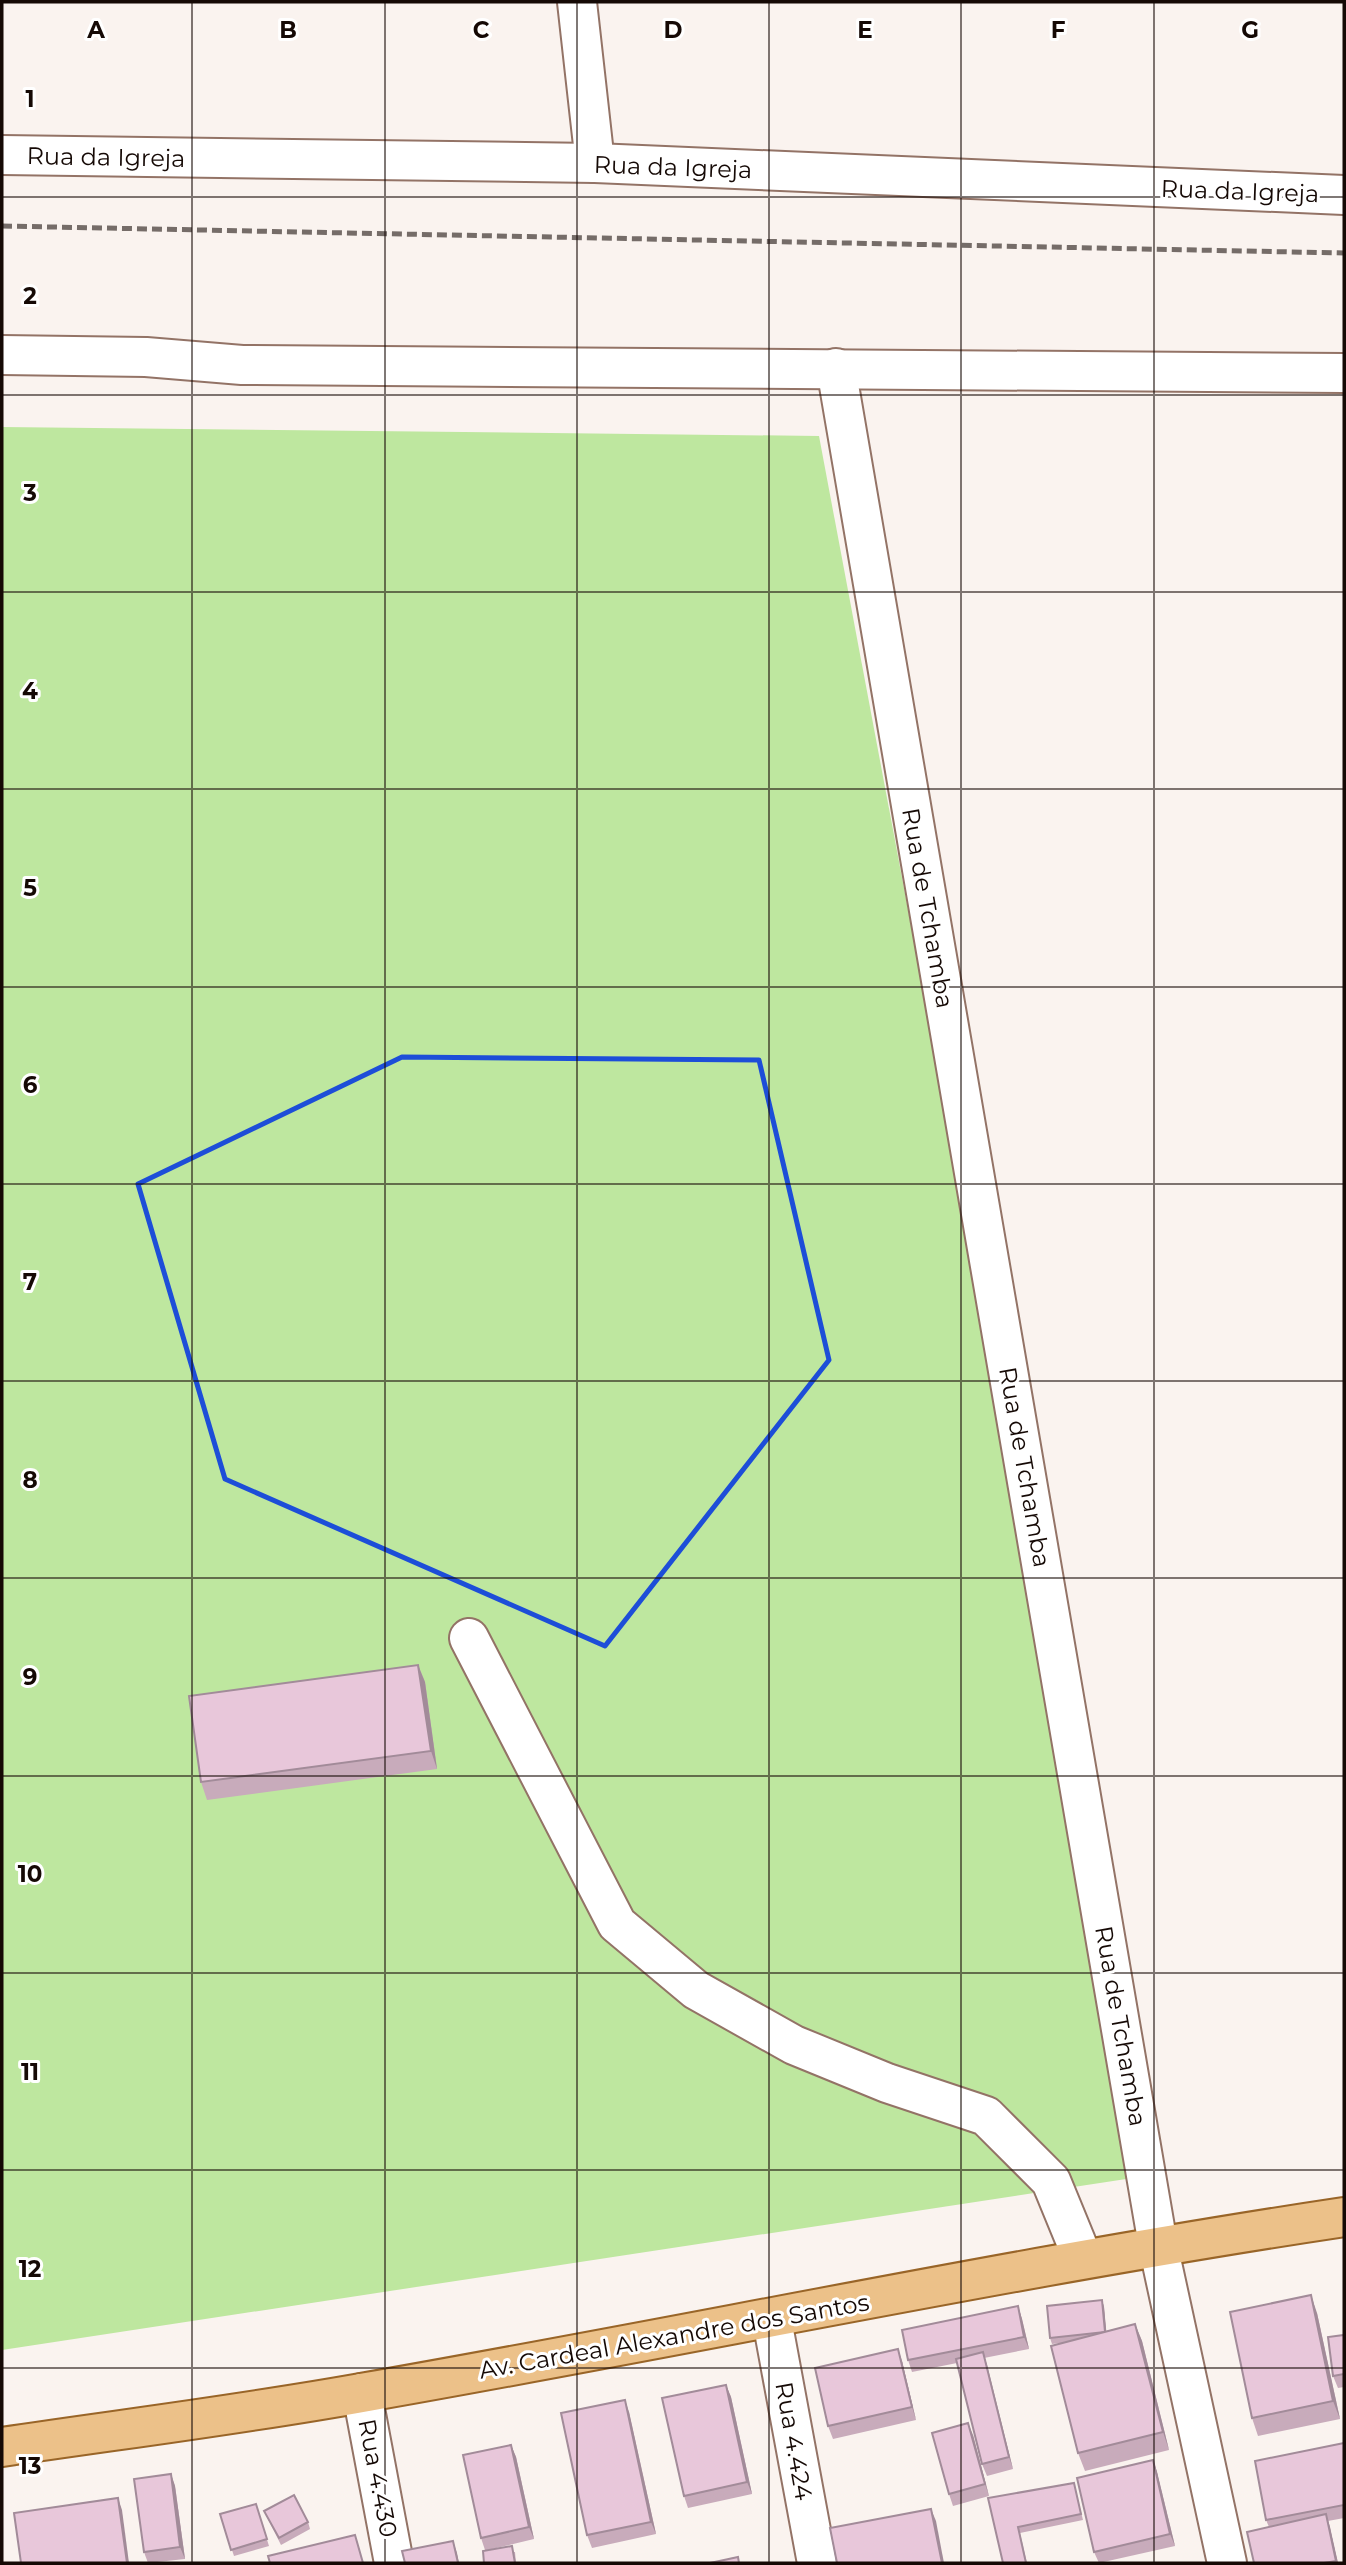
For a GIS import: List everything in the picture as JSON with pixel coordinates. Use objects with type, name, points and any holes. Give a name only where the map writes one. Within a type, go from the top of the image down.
[{"type":"main road","name":"Av. Cardeal Alexandre dos Santos","points":[[2,2446],[362,2393],[772,2320],[1158,2245],[1344,2217]]},
{"type":"street","points":[[577,2],[595,163]]},
{"type":"street","name":"Rua da Igreja","points":[[2,155],[595,163],[1344,195]]},
{"type":"street","points":[[2,355],[146,358],[242,365],[1344,373]]},
{"type":"street","name":"Rua de Tchamba","points":[[836,368],[1158,2245],[1227,2563]]},
{"type":"street","points":[[469,1638],[617,1924],[696,1990],[794,2045],[887,2083],[986,2116],[1051,2181],[1083,2259]]},
{"type":"street","name":"Rua 4.424","points":[[772,2320],[817,2563]]},
{"type":"street","name":"Rua 4.430","points":[[362,2393],[394,2563]]},
{"type":"highlighted area","points":[[402,1057],[759,1060],[829,1360],[605,1646],[225,1479],[138,1184]]},
{"type":"green space","points":[[2,427],[819,436],[1146,2176],[2,2350]]},
{"type":"building","points":[[418,1665],[431,1751],[201,1782],[189,1696]]},
{"type":"building","points":[[1311,2295],[1333,2401],[1252,2418],[1230,2312]]},
{"type":"building","points":[[1102,2300],[1105,2332],[1050,2338],[1047,2306]]},
{"type":"building","points":[[1018,2306],[1024,2337],[908,2360],[902,2330]]},
{"type":"building","points":[[1135,2324],[1163,2432],[1078,2453],[1051,2346]]},
{"type":"building","points":[[1344,2335],[1344,2374],[1333,2376],[1328,2337]]},
{"type":"building","points":[[898,2349],[912,2407],[828,2426],[815,2368]]},
{"type":"building","points":[[983,2352],[1009,2457],[982,2464],[956,2359]]},
{"type":"building","points":[[726,2385],[747,2482],[684,2496],[662,2398]]},
{"type":"building","points":[[625,2400],[651,2522],[587,2535],[561,2413]]},
{"type":"building","points":[[968,2423],[985,2484],[949,2494],[932,2433]]},
{"type":"building","points":[[1344,2443],[1344,2505],[1266,2520],[1255,2461]]},
{"type":"building","points":[[511,2445],[529,2527],[481,2538],[463,2455]]},
{"type":"building","points":[[1153,2460],[1170,2534],[1094,2552],[1077,2478]]},
{"type":"building","points":[[171,2474],[180,2547],[144,2552],[134,2479]]},
{"type":"building","points":[[1074,2483],[1081,2514],[1018,2527],[1026,2563],[1003,2563],[988,2498]]},
{"type":"building","points":[[294,2495],[308,2522],[279,2538],[264,2511]]},
{"type":"building","points":[[118,2498],[127,2563],[21,2563],[14,2513]]},
{"type":"building","points":[[256,2504],[267,2539],[231,2550],[220,2514]]},
{"type":"building","points":[[931,2509],[942,2563],[837,2563],[830,2528]]},
{"type":"building","points":[[1326,2514],[1336,2561],[1254,2563],[1247,2532]]},
{"type":"building","points":[[355,2535],[363,2563],[270,2563],[268,2556]]},
{"type":"building","points":[[453,2541],[458,2563],[405,2563],[402,2551]]},
{"type":"building","points":[[512,2546],[515,2563],[484,2563],[483,2551]]},
{"type":"building","points":[[738,2557],[739,2563],[710,2563]]},
{"type":"railway","points":[[2,226],[1344,253]]}]
